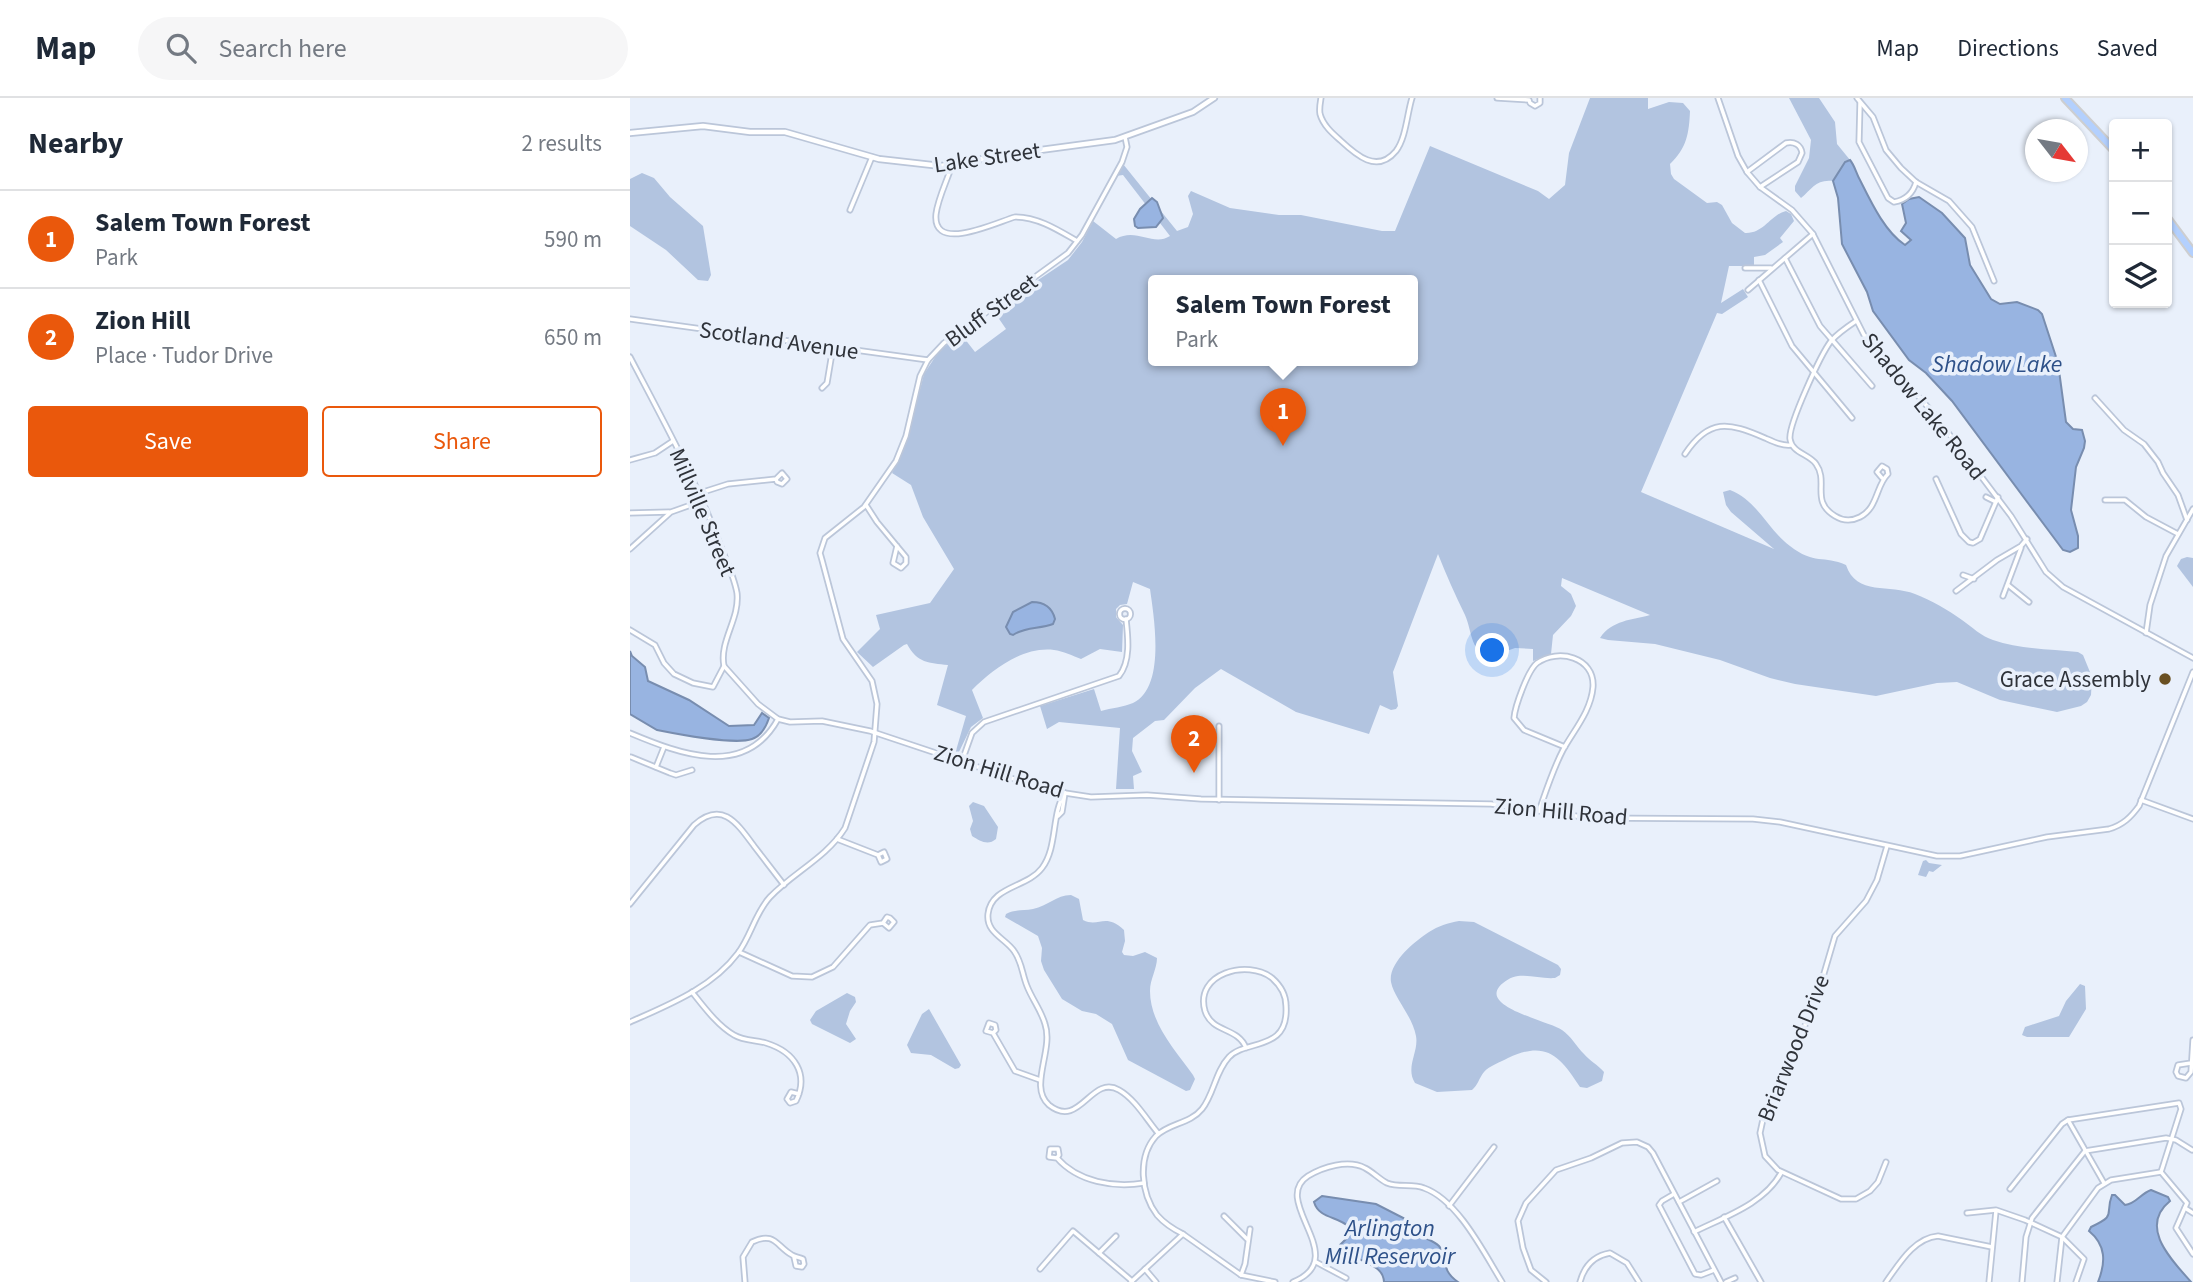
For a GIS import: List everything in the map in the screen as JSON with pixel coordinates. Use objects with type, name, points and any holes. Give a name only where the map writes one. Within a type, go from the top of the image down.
[{"type":"main road","points":[[2065,98],[2109,145]]},
{"type":"main road","points":[[2172,225],[2193,253]]},
{"type":"street","name":"Lake Street","points":[[630,133],[704,126],[750,132],[785,132],[872,157],[925,166],[952,165],[1125,137],[1194,112],[1214,98]]},
{"type":"street","points":[[1321,98],[1320,115],[1331,132],[1354,154],[1375,162],[1389,157],[1397,149],[1412,98]]},
{"type":"street","points":[[1497,98],[1529,99],[1535,106],[1540,103],[1540,98]]},
{"type":"street","name":"Shadow Lake Road","points":[[1718,98],[1738,156],[1747,172],[1760,187],[1792,210],[1813,234],[1856,321],[1871,344],[1934,414],[2027,539],[2039,563],[2054,580],[2193,658]]},
{"type":"street","points":[[1858,100],[1859,142],[1888,198],[1895,202],[1902,200],[1912,193],[1916,182]]},
{"type":"street","points":[[1858,100],[1873,117],[1886,150],[1901,168],[1916,182],[1949,201],[1965,218],[1978,237],[1994,281]]},
{"type":"street","name":"Bluff Street","points":[[630,1022],[692,992],[718,974],[739,952],[764,905],[784,885],[818,859],[845,828],[871,754],[875,733],[876,692],[872,681],[843,639],[820,552],[825,538],[866,505],[896,461],[904,443],[920,376],[928,360],[944,343],[1001,299],[1056,264],[1078,242],[1122,162],[1126,147],[1125,137]]},
{"type":"street","points":[[1747,172],[1786,143],[1793,142],[1800,146],[1800,160],[1760,187]]},
{"type":"street","points":[[850,210],[872,157]]},
{"type":"street","points":[[952,165],[936,212],[939,228],[944,233],[960,234],[1023,217],[1038,221],[1078,242]]},
{"type":"street","points":[[1748,290],[1813,234]]},
{"type":"street","points":[[1785,258],[1814,316],[1872,386]]},
{"type":"street","points":[[1745,268],[1773,268]]},
{"type":"street","points":[[1759,280],[1792,346],[1852,418]]},
{"type":"street","name":"Scotland Avenue","points":[[630,319],[928,360]]},
{"type":"street","points":[[1791,445],[1793,421],[1832,340],[1856,321]]},
{"type":"street","points":[[822,388],[827,383],[833,347]]},
{"type":"street","name":"Millville Street","points":[[630,357],[700,493],[737,591],[735,614],[723,651],[724,666]]},
{"type":"street","points":[[630,374],[637,370]]},
{"type":"street","points":[[2095,398],[2124,430],[2144,444],[2158,462],[2178,495],[2187,520]]},
{"type":"street","points":[[1685,454],[1701,433],[1723,426],[1734,426],[1791,445],[1817,466],[1822,504],[1839,519],[1855,519],[1868,512],[1882,478]]},
{"type":"street","points":[[630,460],[654,453],[673,441]]},
{"type":"street","points":[[1936,478],[1959,531],[1969,542],[1980,539],[1997,499],[1986,498]]},
{"type":"street","points":[[700,493],[728,484],[776,479]]},
{"type":"street","points":[[630,513],[671,512],[703,500]]},
{"type":"street","points":[[2105,500],[2124,500],[2146,517],[2178,534]]},
{"type":"street","points":[[866,505],[897,546],[907,560],[901,568],[893,563],[897,546]]},
{"type":"street","points":[[2146,633],[2150,605],[2166,556],[2193,509]]},
{"type":"street","points":[[630,549],[671,512]]},
{"type":"street","points":[[1956,592],[2027,539]]},
{"type":"street","points":[[2003,596],[2021,546]]},
{"type":"street","points":[[1963,575],[1973,579]]},
{"type":"street","points":[[2008,584],[2029,602]]},
{"type":"street","points":[[962,761],[972,733],[984,722],[1119,676],[1124,669],[1128,645],[1126,619]]},
{"type":"street","points":[[630,630],[655,645],[664,663],[674,674],[693,683],[713,687],[724,666],[758,704],[778,719],[798,723],[822,721],[875,733]]},
{"type":"street","points":[[1539,811],[1565,747],[1589,704],[1593,682],[1584,664],[1575,658],[1564,656],[1542,661],[1534,666],[1514,718],[1524,730],[1565,747]]},
{"type":"street","name":"Zion Hill Road","points":[[875,733],[1029,784],[1091,797],[1147,795],[1219,800],[1491,804],[1590,818],[1754,819],[1780,822],[1937,856],[1968,854],[2048,836],[2117,827],[2129,819],[2141,800],[2193,672]]},
{"type":"street","points":[[630,733],[664,747],[693,753],[732,756],[761,744],[778,719]]},
{"type":"street","points":[[1219,726],[1219,800]]},
{"type":"street","points":[[656,767],[664,747]]},
{"type":"street","points":[[631,757],[676,775],[692,770]]},
{"type":"street","points":[[1065,793],[1058,811],[1050,852],[1042,869],[1033,877],[997,896],[990,905],[988,915],[992,930],[1019,960],[1026,985],[1045,1024],[1048,1046],[1040,1080],[1042,1096],[1046,1102],[1059,1110],[1074,1110],[1102,1088],[1115,1088],[1127,1097],[1158,1133]]},
{"type":"street","points":[[2141,800],[2193,819]]},
{"type":"street","points":[[630,905],[694,825],[706,816],[714,814],[732,819],[784,885]]},
{"type":"street","points":[[837,839],[878,855]]},
{"type":"street","name":"Briarwood Drive","points":[[1781,1173],[1770,1162],[1762,1148],[1761,1121],[1811,1014],[1835,936],[1866,901],[1877,880],[1886,846]]},
{"type":"street","points":[[739,952],[792,976],[812,976],[833,967],[867,928],[883,923]]},
{"type":"street","points":[[1247,1048],[1236,1033],[1219,1028],[1212,1022],[1204,1000],[1209,987],[1217,978],[1227,972],[1245,968],[1260,971],[1274,980],[1284,994],[1286,1007],[1283,1024],[1276,1035],[1262,1044],[1247,1048],[1238,1050],[1227,1058],[1208,1100],[1198,1113],[1185,1122],[1158,1133],[1147,1152],[1144,1183],[1148,1198],[1159,1217],[1241,1275],[1275,1282]]},
{"type":"street","points":[[692,992],[722,1026],[734,1035],[771,1045],[794,1060],[801,1075],[799,1094]]},
{"type":"street","points":[[993,1033],[1015,1071],[1040,1080]]},
{"type":"street","points":[[2192,1063],[2178,1065],[2178,1076],[2188,1077],[2191,1072],[2192,1063],[2193,1040]]},
{"type":"street","points":[[2010,1189],[2068,1120],[2179,1103],[2181,1109],[2161,1172]]},
{"type":"street","points":[[2068,1120],[2104,1183]]},
{"type":"street","points":[[2022,1282],[2029,1222],[2085,1151],[2171,1138],[2192,1150]]},
{"type":"street","points":[[1546,1282],[1536,1277],[1521,1242],[1518,1221],[1523,1207],[1556,1170],[1633,1141],[1651,1149],[1721,1282]]},
{"type":"street","points":[[1449,1206],[1494,1147]]},
{"type":"street","points":[[1057,1158],[1074,1173],[1096,1180],[1127,1186],[1144,1183]]},
{"type":"street","points":[[1694,1232],[1763,1195],[1781,1173],[1834,1197],[1850,1200],[1873,1189],[1886,1162]]},
{"type":"street","points":[[1293,1282],[1304,1277],[1315,1262],[1315,1250],[1300,1210],[1299,1186],[1310,1175],[1335,1166],[1359,1165],[1392,1185],[1423,1187],[1449,1206],[1473,1234],[1502,1282]]},
{"type":"street","points":[[2057,1282],[2062,1237],[2081,1209],[2104,1183],[2161,1172]]},
{"type":"street","points":[[2161,1172],[2186,1199],[2176,1228],[2193,1254]]},
{"type":"street","points":[[1679,1202],[1717,1181]]},
{"type":"street","points":[[1674,1194],[1660,1202],[1659,1207],[1697,1274],[1714,1270]]},
{"type":"street","points":[[2185,1208],[2193,1213]]},
{"type":"street","points":[[1989,1282],[1996,1210]]},
{"type":"street","points":[[1967,1213],[1996,1210],[2062,1237],[2084,1259],[2076,1282]]},
{"type":"street","points":[[1224,1216],[1248,1240]]},
{"type":"street","points":[[1724,1217],[1761,1282]]},
{"type":"street","points":[[1241,1275],[1250,1229]]},
{"type":"street","points":[[1040,1269],[1073,1231],[1131,1281],[1183,1234]]},
{"type":"street","points":[[1099,1253],[1116,1236]]},
{"type":"street","points":[[1886,1282],[1913,1247],[1931,1237],[1938,1236],[1992,1247]]},
{"type":"street","points":[[745,1282],[743,1256],[752,1242],[760,1238],[771,1238],[794,1257]]},
{"type":"street","points":[[1580,1282],[1586,1268],[1594,1259],[1609,1253],[1627,1263],[1639,1282]]},
{"type":"street","points":[[1315,1262],[1346,1278]]},
{"type":"street","points":[[1145,1269],[1156,1282]]},
{"type":"street","points":[[1304,1277],[1308,1282]]},
{"type":"street","points":[[1726,1282],[1735,1278]]},
{"type":"shaded area","points":[[1590,98],[1648,98],[1648,109],[1669,102],[1683,103],[1690,111],[1689,126],[1684,146],[1670,164],[1674,179],[1707,203],[1717,202],[1722,205],[1732,223],[1745,233],[1757,231],[1786,211],[1794,221],[1780,238],[1783,242],[1765,255],[1754,257],[1754,266],[1729,266],[1721,303],[1743,289],[1748,297],[1722,314],[1717,313],[1641,492],[1774,549],[1731,512],[1723,492],[1730,490],[1748,501],[1775,532],[1798,552],[1812,558],[1846,565],[1857,581],[1921,596],[1993,640],[2024,647],[2078,652],[2083,655],[2092,677],[2091,695],[2087,702],[2057,712],[2000,700],[1957,682],[1937,683],[1876,696],[1795,684],[1720,660],[1655,644],[1608,640],[1600,638],[1610,628],[1650,615],[1562,578],[1561,586],[1571,594],[1576,606],[1571,616],[1553,635],[1551,654],[1533,661],[1533,649],[1515,648],[1487,658],[1474,644],[1465,615],[1438,554],[1393,672],[1398,706],[1391,710],[1380,705],[1369,734],[1296,712],[1221,669],[1195,688],[1164,720],[1155,721],[1133,738],[1132,751],[1142,772],[1133,776],[1134,789],[1116,789],[1120,728],[1059,722],[1047,729],[1040,706],[1094,689],[1101,711],[1133,703],[1143,695],[1154,668],[1155,634],[1150,589],[1133,582],[1127,604],[1116,609],[1116,617],[1123,625],[1122,652],[1100,649],[1081,659],[1054,650],[1031,652],[1009,661],[980,682],[972,690],[983,718],[971,727],[958,754],[955,754],[966,716],[937,705],[948,665],[919,658],[907,644],[873,667],[857,652],[880,629],[876,615],[930,603],[954,569],[923,517],[911,485],[892,473],[906,443],[924,374],[939,351],[961,334],[975,352],[1006,329],[993,310],[1068,260],[1093,221],[1116,239],[1130,235],[1157,239],[1170,236],[1123,175],[1116,176],[1123,164],[1177,231],[1188,227],[1193,214],[1188,196],[1191,191],[1230,208],[1279,215],[1301,215],[1382,231],[1395,231],[1430,146],[1538,191],[1549,199],[1565,185],[1569,153]]},
{"type":"shaded area","points":[[1789,98],[1819,98],[1835,122],[1837,144],[1850,160],[1833,181],[1818,183],[1801,198],[1795,191],[1795,186],[1809,158],[1811,140]]},
{"type":"shaded area","points":[[642,173],[654,178],[670,197],[703,226],[711,275],[708,281],[698,280],[666,250],[630,226],[630,179]]},
{"type":"shaded area","points":[[2193,558],[2193,587],[2177,566],[2181,559]]},
{"type":"shaded area","points":[[973,802],[984,806],[998,827],[996,839],[993,841],[984,842],[972,836],[970,829],[973,821],[969,806]]},
{"type":"shaded area","points":[[1923,861],[1942,865],[1933,872],[1929,871],[1926,877],[1918,875]]},
{"type":"shaded area","points":[[1071,895],[1079,899],[1083,920],[1112,922],[1124,930],[1124,955],[1133,956],[1145,952],[1157,958],[1150,987],[1151,1003],[1165,1036],[1195,1079],[1190,1090],[1186,1091],[1128,1060],[1112,1024],[1062,999],[1044,970],[1038,936],[1005,917],[1009,912],[1038,908]]},
{"type":"shaded area","points":[[1459,921],[1474,922],[1558,965],[1561,969],[1560,975],[1555,978],[1515,977],[1499,987],[1497,995],[1508,1007],[1565,1032],[1604,1072],[1602,1081],[1587,1088],[1580,1087],[1558,1059],[1542,1051],[1532,1051],[1508,1058],[1489,1068],[1472,1090],[1437,1092],[1415,1083],[1411,1071],[1416,1036],[1393,988],[1391,975],[1398,960],[1417,941],[1436,928]]},
{"type":"shaded area","points":[[2080,984],[2085,986],[2086,1009],[2069,1037],[2022,1035],[2025,1027],[2059,1016],[2066,1001]]},
{"type":"shaded area","points":[[847,993],[855,997],[856,1002],[846,1024],[856,1039],[850,1043],[812,1024],[810,1020],[816,1011]]},
{"type":"shaded area","points":[[929,1009],[961,1065],[959,1068],[955,1069],[931,1055],[911,1053],[907,1045],[922,1014]]},
{"type":"water","name":"Shadow Lake","points":[[1850,160],[1879,216],[1905,245],[1911,240],[1901,231],[1906,223],[1902,204],[1919,197],[1942,213],[1965,238],[1970,265],[1991,299],[2000,304],[2017,302],[2042,314],[2058,363],[2066,422],[2073,429],[2082,430],[2085,441],[2076,467],[2071,510],[2078,536],[2078,548],[2070,552],[2063,550],[1952,401],[1926,373],[1909,360],[1873,311],[1867,292],[1842,244],[1838,198],[1833,181],[1845,162]]},
{"type":"water","points":[[1152,198],[1157,202],[1163,218],[1156,227],[1138,228],[1134,219]]},
{"type":"water","points":[[1032,602],[1050,608],[1055,619],[1053,624],[1010,634],[1006,627],[1013,612]]},
{"type":"water","points":[[630,651],[645,667],[648,681],[689,700],[729,726],[754,725],[762,713],[769,718],[765,728],[755,738],[733,741],[657,730],[630,714]]},
{"type":"water","points":[[2151,1190],[2168,1197],[2170,1201],[2161,1211],[2157,1222],[2158,1232],[2168,1254],[2191,1282],[2098,1282],[2103,1254],[2099,1242],[2089,1231],[2091,1227],[2109,1214],[2112,1195],[2125,1205]]},
{"type":"water","name":"Arlington Mill Reservoir","points":[[1322,1196],[1376,1204],[1415,1224],[1418,1234],[1442,1250],[1448,1273],[1458,1282],[1384,1282],[1383,1276],[1373,1266],[1354,1255],[1340,1255],[1340,1245],[1349,1236],[1349,1227],[1316,1208],[1314,1202]]},
{"type":"place","name":"Salem Town Forest","points":[[1283,446]]},
{"type":"place","name":"Grace Assembly","points":[[2165,679]]},
{"type":"place","name":"Zion Hill","points":[[1194,773]]}]
